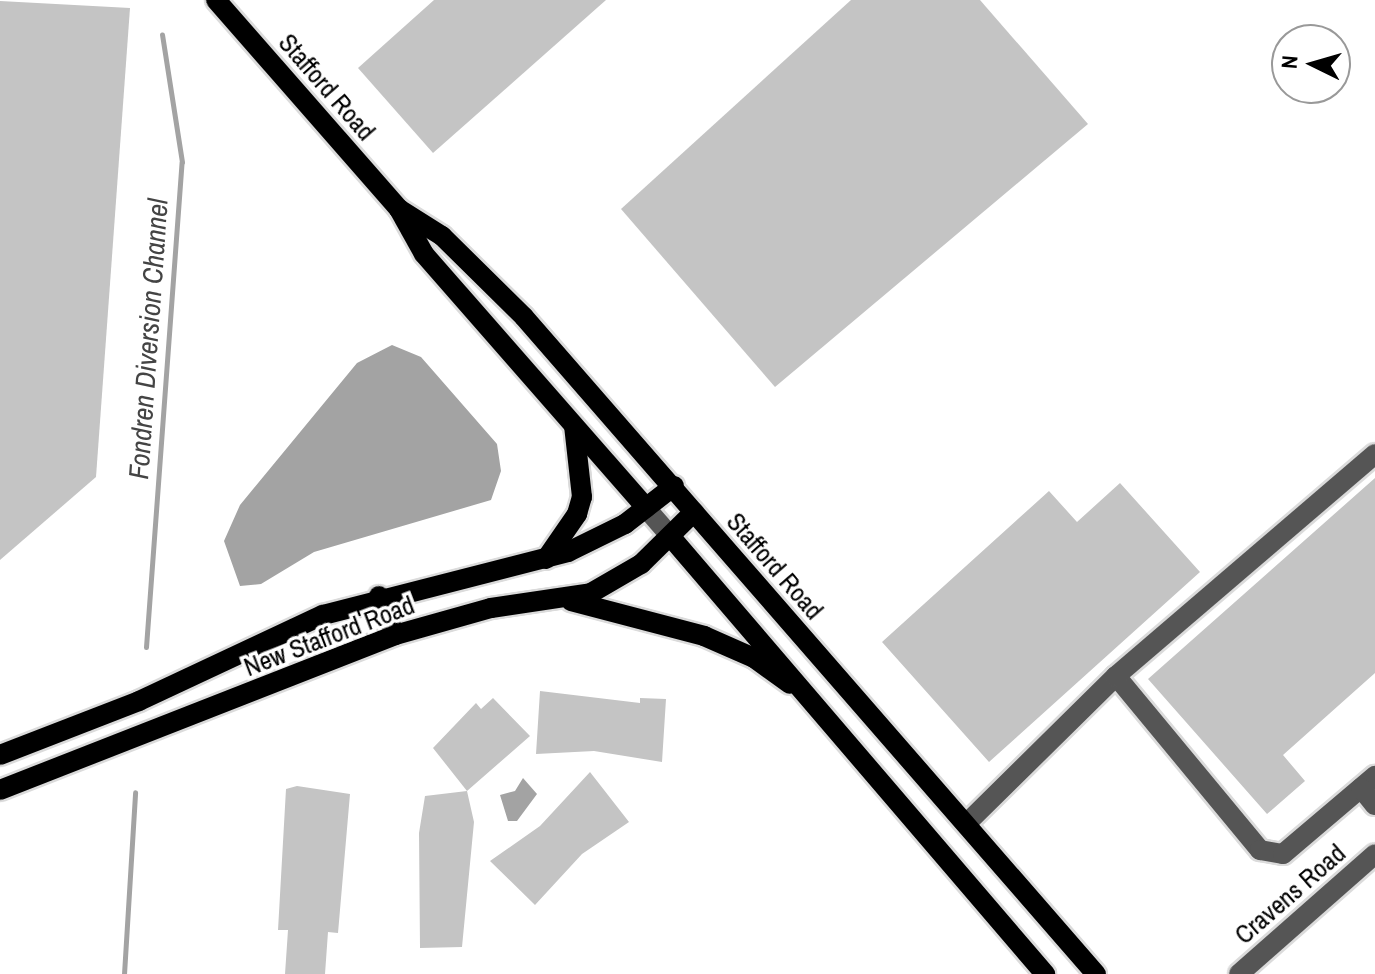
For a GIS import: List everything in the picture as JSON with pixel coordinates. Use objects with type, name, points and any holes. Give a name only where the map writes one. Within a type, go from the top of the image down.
[{"type":"main road","name":"Stafford Road","points":[[216,0],[399,209],[424,254],[646,508]]},
{"type":"main road","name":"Stafford Road","points":[[399,209],[442,236],[524,317],[968,822],[1096,974]]},
{"type":"main road","points":[[546,559],[577,514],[582,497],[574,426]]},
{"type":"main road","name":"New Stafford Road","points":[[0,755],[379,596],[546,559],[595,540],[674,486]]},
{"type":"main road","name":"New Stafford Road","points":[[0,790],[395,635],[491,608],[567,600],[614,583],[694,512]]},
{"type":"main road","points":[[670,536],[1045,974]]},
{"type":"main road","points":[[379,596],[395,635]]},
{"type":"main road","points":[[567,600],[704,636],[754,658],[816,703]]},
{"type":"street","points":[[968,822],[1116,676],[1375,454]]},
{"type":"street","points":[[646,508],[670,536]]},
{"type":"street","points":[[1116,676],[1260,850],[1283,854],[1368,782],[1375,805]]},
{"type":"street","name":"Cravens Road","points":[[1239,974],[1375,854]]},
{"type":"shaded area","points":[[392,345],[421,357],[497,444],[501,471],[491,500],[314,552],[261,584],[240,586],[224,541],[240,505],[357,363]]},
{"type":"shaded area","points":[[523,778],[537,794],[517,821],[508,821],[500,795],[515,791]]},
{"type":"building","points":[[434,0],[606,0],[433,153],[358,68]]},
{"type":"building","points":[[851,0],[980,0],[1088,124],[775,387],[621,209]]},
{"type":"building","points":[[0,1],[130,8],[96,477],[0,560]]},
{"type":"building","points":[[1375,478],[1375,673],[1283,755],[1305,781],[1267,814],[1148,679]]},
{"type":"building","points":[[1120,483],[1200,572],[989,762],[882,642],[1049,491],[1077,522]]},
{"type":"building","points":[[540,691],[640,703],[640,698],[666,699],[662,762],[594,751],[536,754]]},
{"type":"building","points":[[493,698],[530,736],[467,791],[433,748],[476,703],[481,709]]},
{"type":"building","points":[[590,772],[629,822],[582,854],[535,905],[490,861],[540,826]]},
{"type":"building","points":[[297,786],[350,794],[338,933],[328,932],[325,974],[285,974],[288,930],[278,930],[286,789]]},
{"type":"building","points":[[467,791],[474,822],[462,947],[420,948],[419,833],[425,796]]},
{"type":"waterway","name":"Fondren Diversion Channel","points":[[146,647],[182,162],[162,35]]},
{"type":"waterway","name":"Fondren Diversion Channel","points":[[124,974],[135,792]]}]
